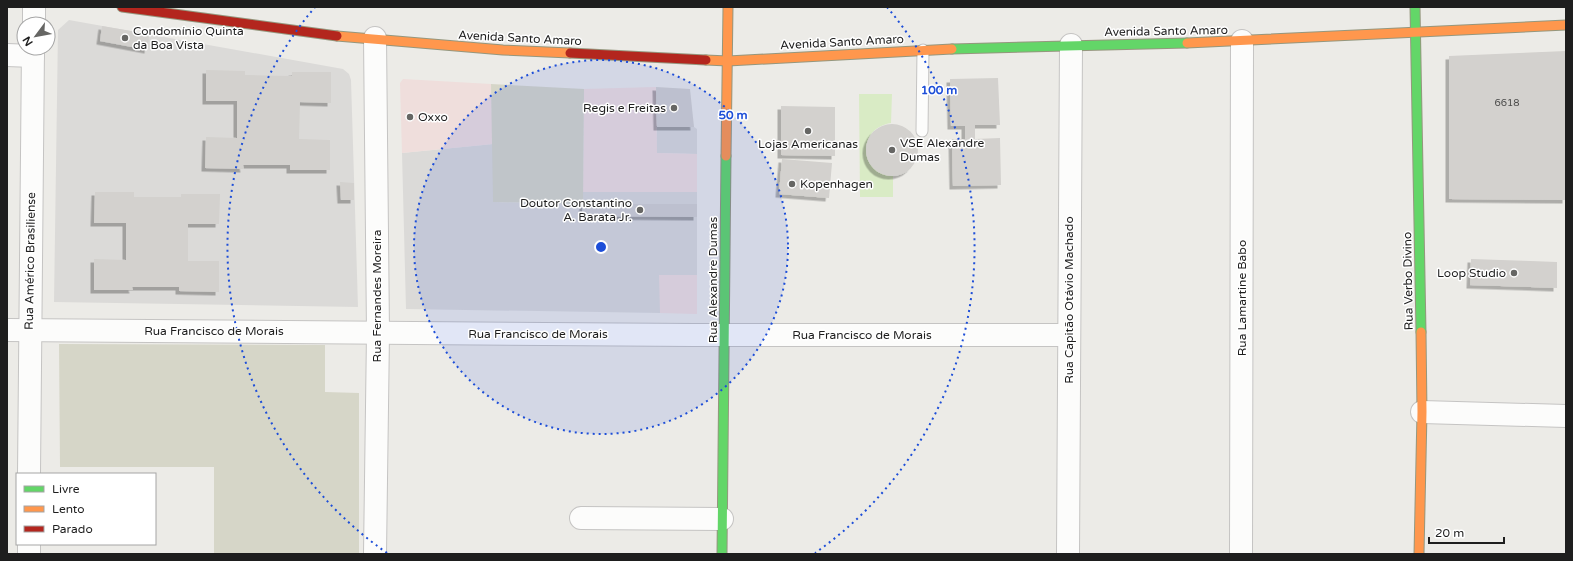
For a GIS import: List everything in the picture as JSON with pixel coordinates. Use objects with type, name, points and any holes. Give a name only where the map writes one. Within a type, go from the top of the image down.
[{"type":"main road","name":"Avenida Santo Amaro","points":[[122,7],[342,37],[375,38],[504,50],[728,61],[923,50],[1242,41],[1415,31],[1566,25]]},
{"type":"main road","name":"Rua Alexandre Dumas","points":[[722,554],[728,7]]},
{"type":"main road","name":"Rua Verbo Divino","points":[[1415,7],[1422,412],[1419,554]]},
{"type":"street","name":"Rua Fernandes Moreira","points":[[375,38],[378,333],[375,554]]},
{"type":"street","name":"Rua Lamartine Babo","points":[[1241,554],[1242,41]]},
{"type":"street","name":"Rua Capitão Otávio Machado","points":[[1068,554],[1071,45]]},
{"type":"street","name":"Rua Américo Brasiliense","points":[[29,473],[29,330],[33,56]]},
{"type":"street","name":"Rua Francisco de Morais","points":[[7,330],[1069,336]]},
{"type":"street","points":[[1422,412],[1566,416]]},
{"type":"street","points":[[581,518],[722,519]]},
{"type":"lane","points":[[922,131],[923,50]]},
{"type":"shaded area","points":[[69,20],[343,69],[349,74],[351,80],[358,307],[54,302],[58,30]]},
{"type":"shaded area","points":[[403,79],[491,84],[493,144],[402,153],[400,83]]},
{"type":"shaded area","points":[[491,84],[584,89],[583,204],[493,202]]},
{"type":"shaded area","points":[[656,87],[657,153],[697,154],[697,192],[583,192],[584,89]]},
{"type":"shaded area","points":[[657,127],[694,127],[697,129],[697,154],[656,153]]},
{"type":"shaded area","points":[[493,144],[493,202],[583,204],[582,216],[697,217],[697,275],[660,275],[660,313],[406,309],[402,153]]},
{"type":"shaded area","points":[[583,192],[697,192],[697,204],[583,204]]},
{"type":"shaded area","points":[[659,275],[697,275],[697,314],[660,313]]},
{"type":"shaded area","points":[[59,344],[325,345],[325,392],[359,393],[359,554],[214,554],[214,467],[60,467]]},
{"type":"green space","points":[[859,94],[892,94],[891,123],[880,127],[872,133],[867,141],[866,151],[868,160],[873,168],[881,173],[893,176],[893,197],[860,197]]},
{"type":"building","name":"Condomínio Quinta da Boa Vista","points":[[102,26],[149,34],[148,50],[100,41]]},
{"type":"building","points":[[1566,51],[1566,200],[1449,199],[1449,56]]},
{"type":"building","points":[[206,70],[245,71],[245,75],[292,76],[292,72],[331,72],[331,103],[300,102],[299,139],[330,140],[330,170],[290,170],[290,165],[243,165],[244,169],[205,168],[206,137],[237,138],[237,101],[206,101]]},
{"type":"building","points":[[998,78],[1000,125],[975,125],[975,139],[1000,138],[1001,185],[953,186],[952,139],[965,139],[965,126],[951,126],[950,79]]},
{"type":"building","name":"Regis e Freitas","points":[[656,87],[690,89],[694,127],[657,127]]},
{"type":"building","name":"Lojas Americanas","points":[[781,106],[835,107],[835,156],[781,155]]},
{"type":"building","name":"VSE Alexandre Dumas","points":[[887,124],[897,124],[906,128],[914,136],[918,145],[918,155],[914,164],[906,172],[897,176],[887,176],[878,172],[870,164],[866,155],[866,145],[870,136],[878,128]]},
{"type":"building","points":[[782,159],[832,163],[829,198],[779,194]]},
{"type":"building","points":[[340,182],[354,183],[354,200],[341,200]]},
{"type":"building","points":[[95,192],[134,192],[134,197],[181,197],[181,194],[220,194],[219,224],[188,224],[188,261],[219,261],[219,292],[179,291],[179,287],[132,287],[133,290],[94,290],[94,259],[126,260],[126,223],[94,223]]},
{"type":"building","name":"Doutor Constantino A. Barata Jr.","points":[[583,204],[697,204],[697,217],[582,216]]},
{"type":"building","name":"Loop Studio","points":[[1471,259],[1557,262],[1557,288],[1470,285]]},
{"type":"traffic: fast","points":[[1415,7],[1421,332]]},
{"type":"traffic: fast","points":[[952,49],[1187,43]]},
{"type":"traffic: fast","points":[[722,554],[726,156]]},
{"type":"traffic: slow","points":[[726,156],[728,7]]},
{"type":"traffic: slow","points":[[1187,43],[1566,25]]},
{"type":"traffic: slow","points":[[337,36],[503,50],[570,53]]},
{"type":"traffic: slow","points":[[706,60],[728,61],[952,49]]},
{"type":"traffic: slow","points":[[1419,554],[1422,412],[1421,332]]},
{"type":"traffic: jam","points":[[122,7],[337,36]]},
{"type":"traffic: jam","points":[[570,53],[706,60]]},
{"type":"place","name":"Condomínio Quinta da Boa Vista","points":[[125,38]]},
{"type":"place","name":"Regis e Freitas","points":[[674,108]]},
{"type":"place","name":"Oxxo","points":[[410,117]]},
{"type":"place","name":"Lojas Americanas","points":[[808,131]]},
{"type":"place","name":"VSE Alexandre Dumas","points":[[892,150]]},
{"type":"place","name":"Kopenhagen","points":[[792,184]]},
{"type":"place","name":"Doutor Constantino A. Barata Jr.","points":[[640,210]]},
{"type":"place","name":"Loop Studio","points":[[1514,273]]}]
